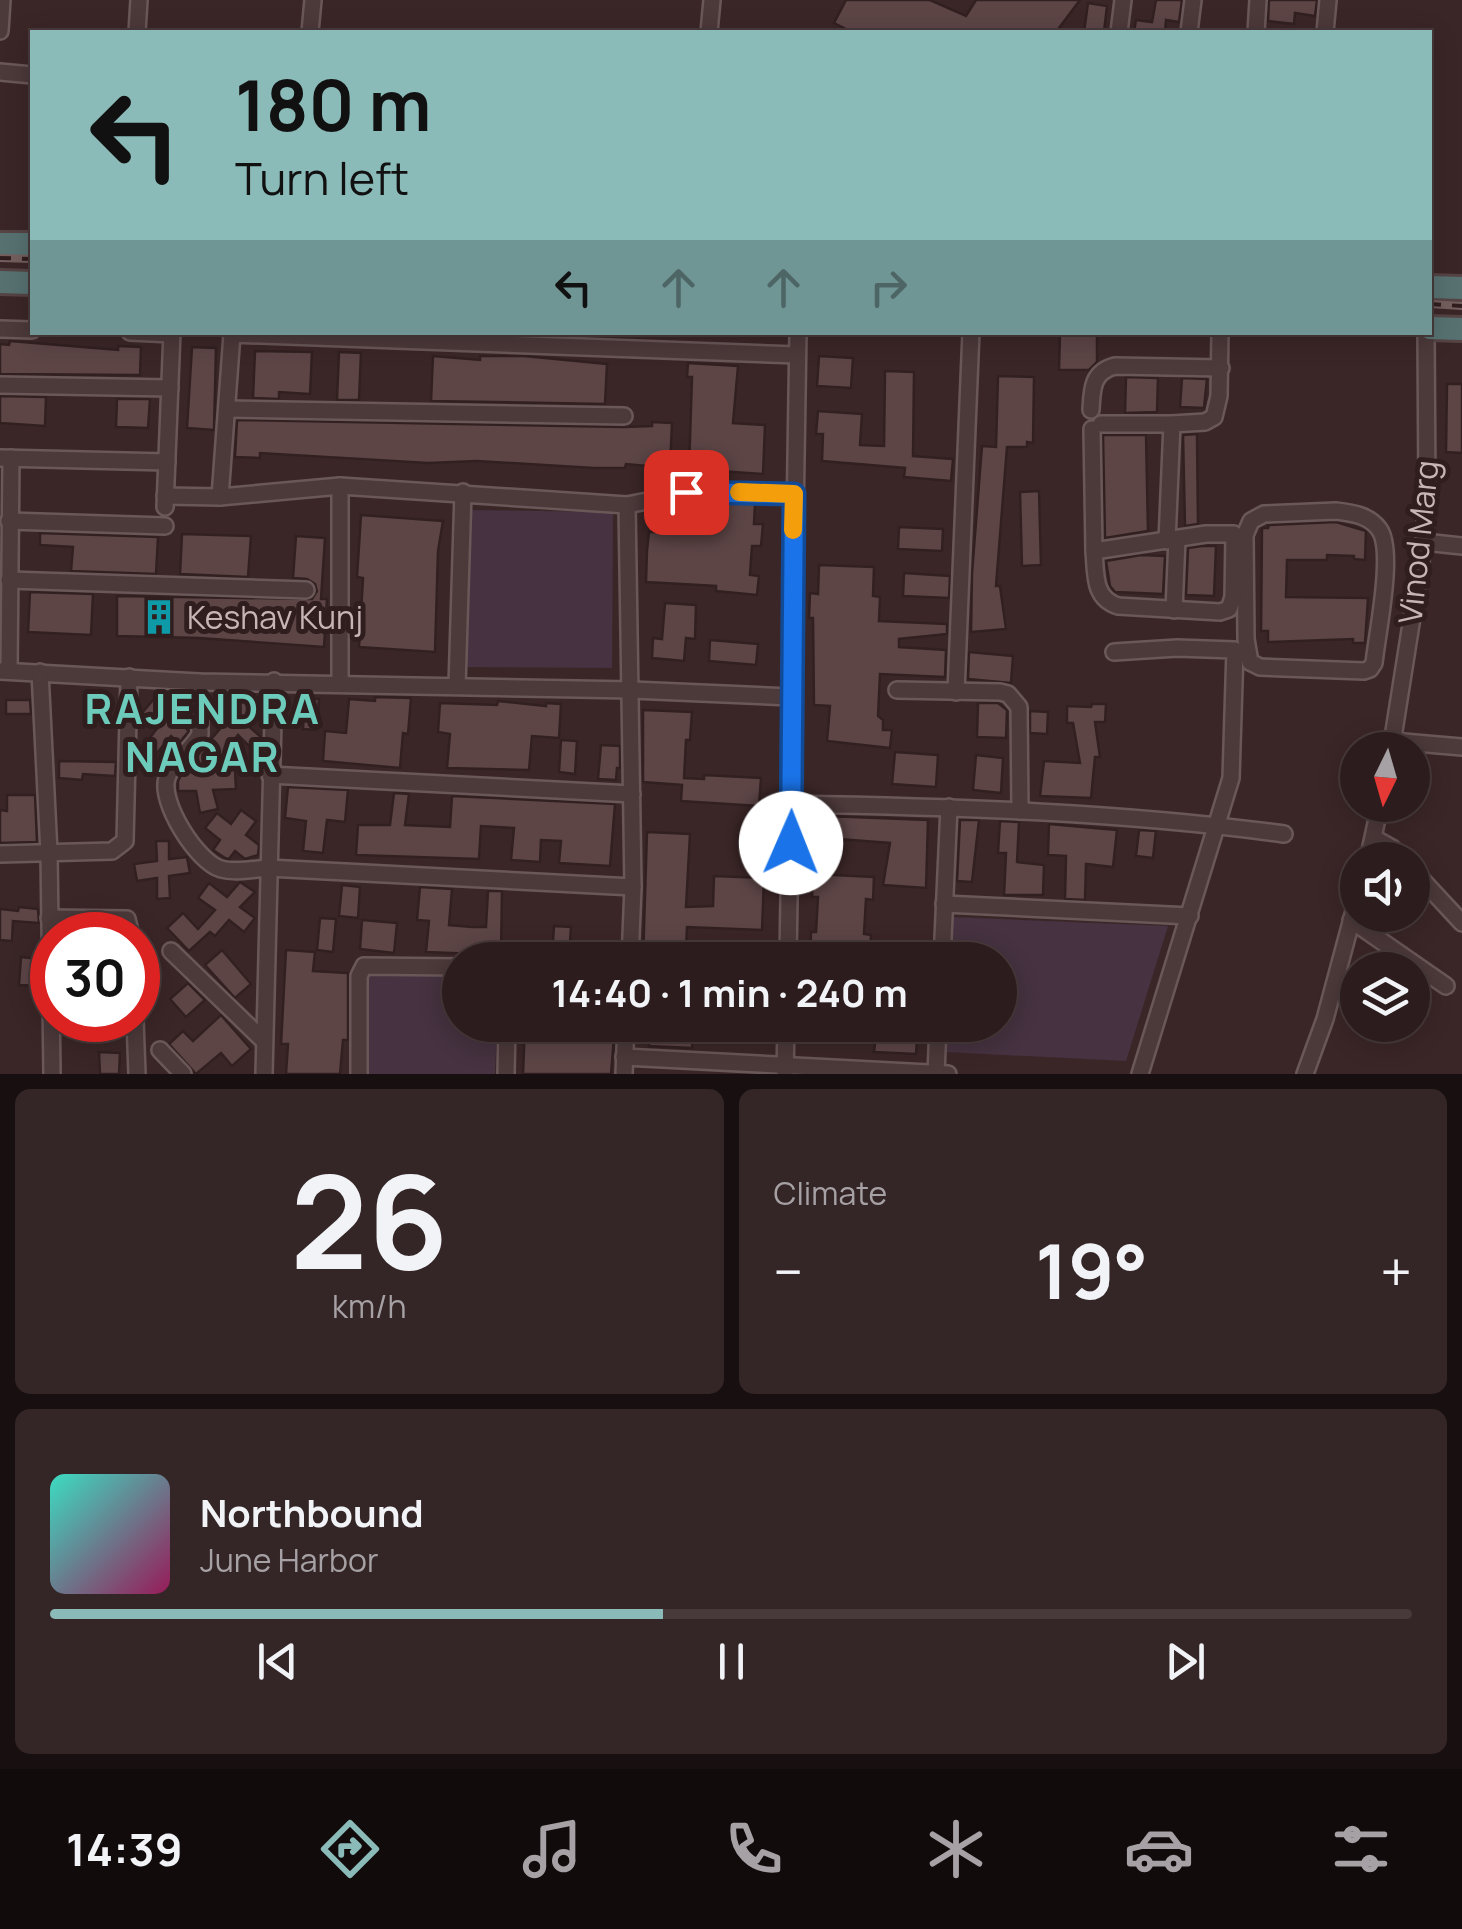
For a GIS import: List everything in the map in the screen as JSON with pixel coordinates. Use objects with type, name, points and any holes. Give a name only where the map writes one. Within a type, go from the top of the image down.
[{"type":"highway","points":[[0,244],[30,244]]},
{"type":"highway","points":[[0,282],[30,283]]},
{"type":"highway","points":[[1432,287],[1462,288]]},
{"type":"highway","points":[[1432,330],[1462,330]]},
{"type":"street","points":[[0,31],[2,0]]},
{"type":"street","points":[[137,30],[140,0]]},
{"type":"street","points":[[310,30],[313,0]]},
{"type":"street","points":[[709,30],[712,0]]},
{"type":"street","points":[[1120,30],[1123,0]]},
{"type":"street","points":[[1189,30],[1193,0]]},
{"type":"street","points":[[1256,30],[1258,0]]},
{"type":"street","points":[[1325,30],[1328,0]]},
{"type":"street","points":[[0,72],[30,75]]},
{"type":"street","points":[[0,329],[30,330]]},
{"type":"street","points":[[172,335],[166,501],[340,486],[627,505],[702,490],[794,494]]},
{"type":"street","points":[[220,497],[232,335]]},
{"type":"street","points":[[259,335],[797,355]]},
{"type":"street","points":[[788,942],[798,335]]},
{"type":"street","points":[[956,692],[971,335]]},
{"type":"street","points":[[1094,551],[1206,534],[1234,534],[1233,597],[1229,610],[1110,604],[1099,593],[1094,551],[1097,426],[1205,422],[1214,417],[1220,396],[1220,335]]},
{"type":"street","name":"Vinod Marg","points":[[1394,732],[1427,494],[1428,335]]},
{"type":"street","points":[[1091,410],[1092,386],[1104,369],[1221,368]]},
{"type":"street","points":[[0,385],[170,388]]},
{"type":"street","points":[[227,408],[624,416]]},
{"type":"street","points":[[1172,424],[1174,610]]},
{"type":"street","points":[[168,462],[6,458],[10,580],[5,671],[199,682],[791,697]]},
{"type":"street","points":[[340,486],[340,684]]},
{"type":"street","points":[[457,686],[462,492]]},
{"type":"street","points":[[627,505],[634,887],[631,942]]},
{"type":"street","points":[[6,512],[165,526]]},
{"type":"street","points":[[1264,514],[1354,514],[1370,519],[1380,529],[1386,555],[1370,669],[1270,669],[1250,662],[1246,639],[1245,535],[1251,521],[1264,514]]},
{"type":"street","points":[[1386,555],[1462,546]]},
{"type":"street","points":[[10,580],[306,590]]},
{"type":"street","points":[[1378,625],[1410,629]]},
{"type":"street","points":[[1114,652],[1235,650],[1231,778],[1140,1074]]},
{"type":"street","points":[[40,672],[50,912]]},
{"type":"street","points":[[0,854],[112,851],[124,841],[129,677]]},
{"type":"street","points":[[264,1074],[274,681]]},
{"type":"street","points":[[199,682],[200,734],[175,763],[165,783],[174,818],[212,865],[223,870],[268,868],[634,887]]},
{"type":"street","points":[[897,690],[1008,694],[1019,707],[1020,812]]},
{"type":"street","points":[[1430,747],[1462,747]]},
{"type":"street","points":[[270,775],[632,794]]},
{"type":"street","points":[[792,804],[949,806],[1218,825],[1284,834]]},
{"type":"street","points":[[943,942],[949,806]]},
{"type":"street","points":[[1373,842],[1377,822]]},
{"type":"street","points":[[1374,838],[1381,842]]},
{"type":"street","points":[[1430,887],[1460,917]]},
{"type":"street","points":[[944,904],[1190,916]]},
{"type":"street","points":[[1305,1074],[1325,1019],[1348,932]]},
{"type":"street","points":[[1368,932],[1446,986]]},
{"type":"street","points":[[171,952],[264,1042]]},
{"type":"street","points":[[359,1074],[359,976],[364,966],[442,966]]},
{"type":"street","points":[[52,1042],[52,1074]]},
{"type":"street","points":[[135,1042],[136,1074]]},
{"type":"street","points":[[506,1074],[507,1042]]},
{"type":"street","points":[[785,1070],[786,1042]]},
{"type":"street","points":[[936,1074],[937,1042]]},
{"type":"street","points":[[160,1050],[183,1074]]},
{"type":"street","points":[[624,1066],[948,1074]]},
{"type":"shaded area","points":[[467,510],[613,512],[612,668],[466,667]]},
{"type":"shaded area","points":[[951,917],[1168,926],[1126,1061],[945,1052],[945,1042],[1017,1042],[1017,942],[950,942]]},
{"type":"shaded area","points":[[367,973],[442,975],[442,1042],[496,1042],[495,1074],[363,1074]]},
{"type":"building","points":[[846,0],[930,0],[966,16],[976,0],[1080,0],[1058,30],[848,30],[834,23]]},
{"type":"building","points":[[1156,0],[1182,0],[1179,22],[1166,20],[1165,30],[1134,30],[1136,20],[1152,22]]},
{"type":"building","points":[[1269,0],[1317,0],[1315,16],[1295,13],[1294,24],[1268,21]]},
{"type":"building","points":[[1088,3],[1107,6],[1104,30],[1084,30]]},
{"type":"building","points":[[1060,335],[1097,335],[1097,362],[1089,370],[1059,370]]},
{"type":"building","points":[[10,341],[118,350],[118,346],[141,347],[140,375],[0,374],[0,344],[9,345]]},
{"type":"building","points":[[192,347],[216,348],[214,430],[187,428]]},
{"type":"building","points":[[255,351],[312,352],[310,394],[279,392],[279,399],[253,398]]},
{"type":"building","points":[[339,352],[361,353],[359,400],[337,400]]},
{"type":"building","points":[[433,356],[480,360],[480,356],[524,356],[607,364],[605,404],[431,401]]},
{"type":"building","points":[[819,356],[853,358],[851,388],[817,386]]},
{"type":"building","points":[[688,363],[738,366],[733,423],[765,425],[763,474],[689,469],[692,377],[687,377]]},
{"type":"building","points":[[885,371],[914,372],[913,456],[953,459],[951,481],[904,477],[905,468],[822,461],[823,434],[816,434],[818,411],[862,414],[860,445],[884,446]]},
{"type":"building","points":[[998,376],[1034,377],[1033,443],[1027,442],[1027,447],[1007,447],[996,586],[1000,586],[1006,629],[971,632],[982,446],[996,447]]},
{"type":"building","points":[[1126,377],[1158,378],[1157,412],[1125,413]]},
{"type":"building","points":[[1182,378],[1207,379],[1204,408],[1180,407]]},
{"type":"building","points":[[1447,384],[1462,384],[1462,453],[1446,452]]},
{"type":"building","points":[[0,396],[46,397],[45,426],[0,423]]},
{"type":"building","points":[[117,399],[150,399],[148,428],[116,427]]},
{"type":"building","points":[[237,420],[624,427],[672,423],[670,468],[626,464],[625,468],[594,468],[477,461],[428,463],[260,453],[260,458],[235,457]]},
{"type":"building","points":[[1197,434],[1198,524],[1185,526],[1183,435]]},
{"type":"building","points":[[1103,435],[1146,435],[1148,531],[1105,538]]},
{"type":"building","points":[[1039,491],[1041,565],[1022,566],[1020,492]]},
{"type":"building","points":[[709,502],[755,504],[754,524],[763,524],[761,546],[752,546],[750,575],[759,576],[757,595],[716,591],[716,586],[646,582],[649,532],[655,532],[656,514],[708,518]]},
{"type":"building","points":[[361,515],[443,521],[438,551],[435,652],[359,647],[363,578],[357,577]]},
{"type":"building","points":[[1336,522],[1366,531],[1365,560],[1327,555],[1327,560],[1287,560],[1286,597],[1368,598],[1365,643],[1353,643],[1353,639],[1268,642],[1268,631],[1261,631],[1262,528]]},
{"type":"building","points":[[899,527],[943,529],[942,551],[898,549]]},
{"type":"building","points":[[40,533],[158,537],[156,574],[71,571],[73,547],[40,545]]},
{"type":"building","points":[[182,534],[251,536],[248,577],[180,574]]},
{"type":"building","points":[[296,536],[325,538],[321,599],[327,599],[324,647],[117,636],[117,596],[312,599],[317,591],[315,584],[293,578]]},
{"type":"building","points":[[1216,546],[1214,596],[1186,595],[1188,548]]},
{"type":"building","points":[[1141,555],[1165,556],[1163,594],[1115,592],[1110,586],[1106,561]]},
{"type":"building","points":[[819,565],[874,567],[873,596],[880,597],[879,621],[947,624],[947,634],[899,639],[899,647],[946,650],[945,677],[880,674],[878,716],[883,720],[883,730],[892,730],[890,748],[827,741],[830,706],[814,705],[813,618],[809,618],[810,593],[818,594]]},
{"type":"building","points":[[904,573],[950,576],[949,598],[903,596]]},
{"type":"building","points":[[30,592],[93,594],[91,635],[28,632]]},
{"type":"building","points":[[665,603],[696,605],[695,639],[686,638],[684,661],[652,658],[653,638],[662,639]]},
{"type":"building","points":[[710,640],[758,644],[756,665],[709,661]]},
{"type":"building","points":[[969,652],[1013,656],[1011,683],[968,679]]},
{"type":"building","points":[[184,697],[188,700],[188,716],[181,724],[189,731],[179,743],[171,736],[157,753],[145,744],[159,726],[142,713],[153,700],[169,714]]},
{"type":"building","points":[[244,697],[259,707],[246,724],[261,741],[253,750],[238,735],[211,771],[235,770],[236,789],[213,790],[218,809],[200,813],[196,791],[178,791],[178,781],[183,772],[192,772],[191,763],[224,724],[211,709],[219,700],[233,712]]},
{"type":"building","points":[[375,697],[411,698],[400,768],[323,761],[325,731],[346,733],[349,699],[375,701]]},
{"type":"building","points":[[305,698],[319,699],[317,730],[303,729]]},
{"type":"building","points":[[6,700],[30,700],[31,714],[6,714]]},
{"type":"building","points":[[498,701],[561,704],[559,738],[532,736],[529,770],[447,768],[450,734],[438,732],[440,703],[497,705]]},
{"type":"building","points":[[978,703],[998,703],[1007,710],[1006,738],[977,737]]},
{"type":"building","points":[[1106,704],[1105,722],[1095,722],[1100,757],[1095,757],[1091,798],[1040,796],[1044,761],[1080,763],[1073,723],[1067,723],[1067,706]]},
{"type":"building","points":[[643,710],[692,712],[684,778],[761,778],[759,806],[681,801],[682,785],[643,782]]},
{"type":"building","points":[[1030,711],[1048,712],[1047,734],[1030,733]]},
{"type":"building","points":[[561,740],[577,741],[575,774],[559,772]]},
{"type":"building","points":[[601,745],[620,746],[616,780],[598,779]]},
{"type":"building","points":[[895,752],[938,755],[936,787],[892,784]]},
{"type":"building","points":[[976,755],[1003,758],[1001,793],[973,790]]},
{"type":"building","points":[[59,761],[116,762],[115,776],[83,774],[82,780],[59,778]]},
{"type":"building","points":[[288,787],[348,790],[345,822],[327,820],[323,853],[303,851],[306,821],[285,818]]},
{"type":"building","points":[[394,793],[409,794],[405,825],[450,827],[452,796],[615,804],[610,866],[559,863],[561,841],[541,840],[540,862],[511,860],[514,828],[481,826],[479,859],[356,855],[358,825],[390,825]]},
{"type":"building","points":[[7,795],[35,795],[37,842],[0,843],[0,810],[7,811]]},
{"type":"building","points":[[241,810],[256,821],[246,835],[259,845],[258,855],[245,859],[235,851],[229,859],[225,858],[213,850],[220,840],[205,828],[217,813],[231,824]]},
{"type":"building","points":[[826,816],[928,820],[926,888],[883,885],[890,843],[825,838]]},
{"type":"building","points":[[960,820],[979,820],[972,882],[957,881]]},
{"type":"building","points":[[1000,821],[1019,822],[1017,862],[1044,865],[1043,895],[1004,895],[1006,853],[998,853]]},
{"type":"building","points":[[1049,824],[1117,830],[1113,867],[1086,864],[1085,900],[1065,899],[1066,856],[1048,855]]},
{"type":"building","points":[[1139,830],[1156,831],[1153,858],[1136,856]]},
{"type":"building","points":[[647,832],[690,834],[686,907],[713,906],[714,876],[764,878],[762,930],[687,927],[686,942],[644,942]]},
{"type":"building","points":[[156,841],[169,841],[169,859],[187,857],[190,873],[169,876],[170,898],[157,899],[157,878],[137,881],[134,864],[157,861]]},
{"type":"building","points":[[813,874],[874,877],[873,900],[866,899],[864,934],[871,935],[871,942],[811,942],[811,932],[816,932],[818,897],[812,897]]},
{"type":"building","points":[[240,882],[255,892],[240,907],[255,918],[244,932],[229,920],[215,936],[210,932],[189,951],[167,928],[183,913],[198,929],[215,910],[198,898],[209,883],[227,897]]},
{"type":"building","points":[[342,885],[360,887],[358,918],[339,916]]},
{"type":"building","points":[[420,887],[452,889],[449,925],[472,927],[486,927],[488,891],[502,891],[501,942],[442,942],[442,953],[426,952],[429,921],[417,920]]},
{"type":"building","points":[[19,907],[38,912],[30,912],[30,922],[13,921],[12,941],[0,940],[0,909],[18,911]]},
{"type":"building","points":[[320,918],[336,919],[333,952],[317,950]]},
{"type":"building","points":[[362,920],[397,923],[394,953],[360,949]]},
{"type":"building","points":[[554,926],[571,927],[570,942],[553,942]]},
{"type":"building","points":[[222,950],[251,984],[235,998],[205,965]]},
{"type":"building","points":[[286,950],[315,952],[313,971],[348,973],[348,1040],[343,1040],[340,1074],[286,1074],[288,1044],[281,1044]]},
{"type":"building","points":[[21,957],[30,958],[30,986],[19,985]]},
{"type":"building","points":[[188,983],[205,1000],[186,1017],[170,999]]},
{"type":"building","points":[[221,1015],[251,1049],[232,1066],[221,1053],[196,1074],[169,1044],[183,1031],[193,1041]]},
{"type":"building","points":[[524,1042],[614,1042],[611,1074],[523,1074]]},
{"type":"building","points":[[649,1042],[692,1042],[692,1048],[649,1046]]},
{"type":"building","points":[[875,1042],[917,1042],[916,1054],[874,1052]]},
{"type":"building","points":[[99,1052],[120,1053],[119,1074],[100,1074]]},
{"type":"railway","points":[[0,258],[30,259]]},
{"type":"railway","points":[[1432,304],[1462,306]]},
{"type":"slow traffic","points":[[739,492],[794,494],[793,530]]},
{"type":"place","name":"Keshav Kunj","points":[[159,617]]},
{"type":"district","name":"RAJENDRA NAGAR","points":[[203,732]]},
{"type":"route","points":[[686,492],[794,494],[791,843]]}]
